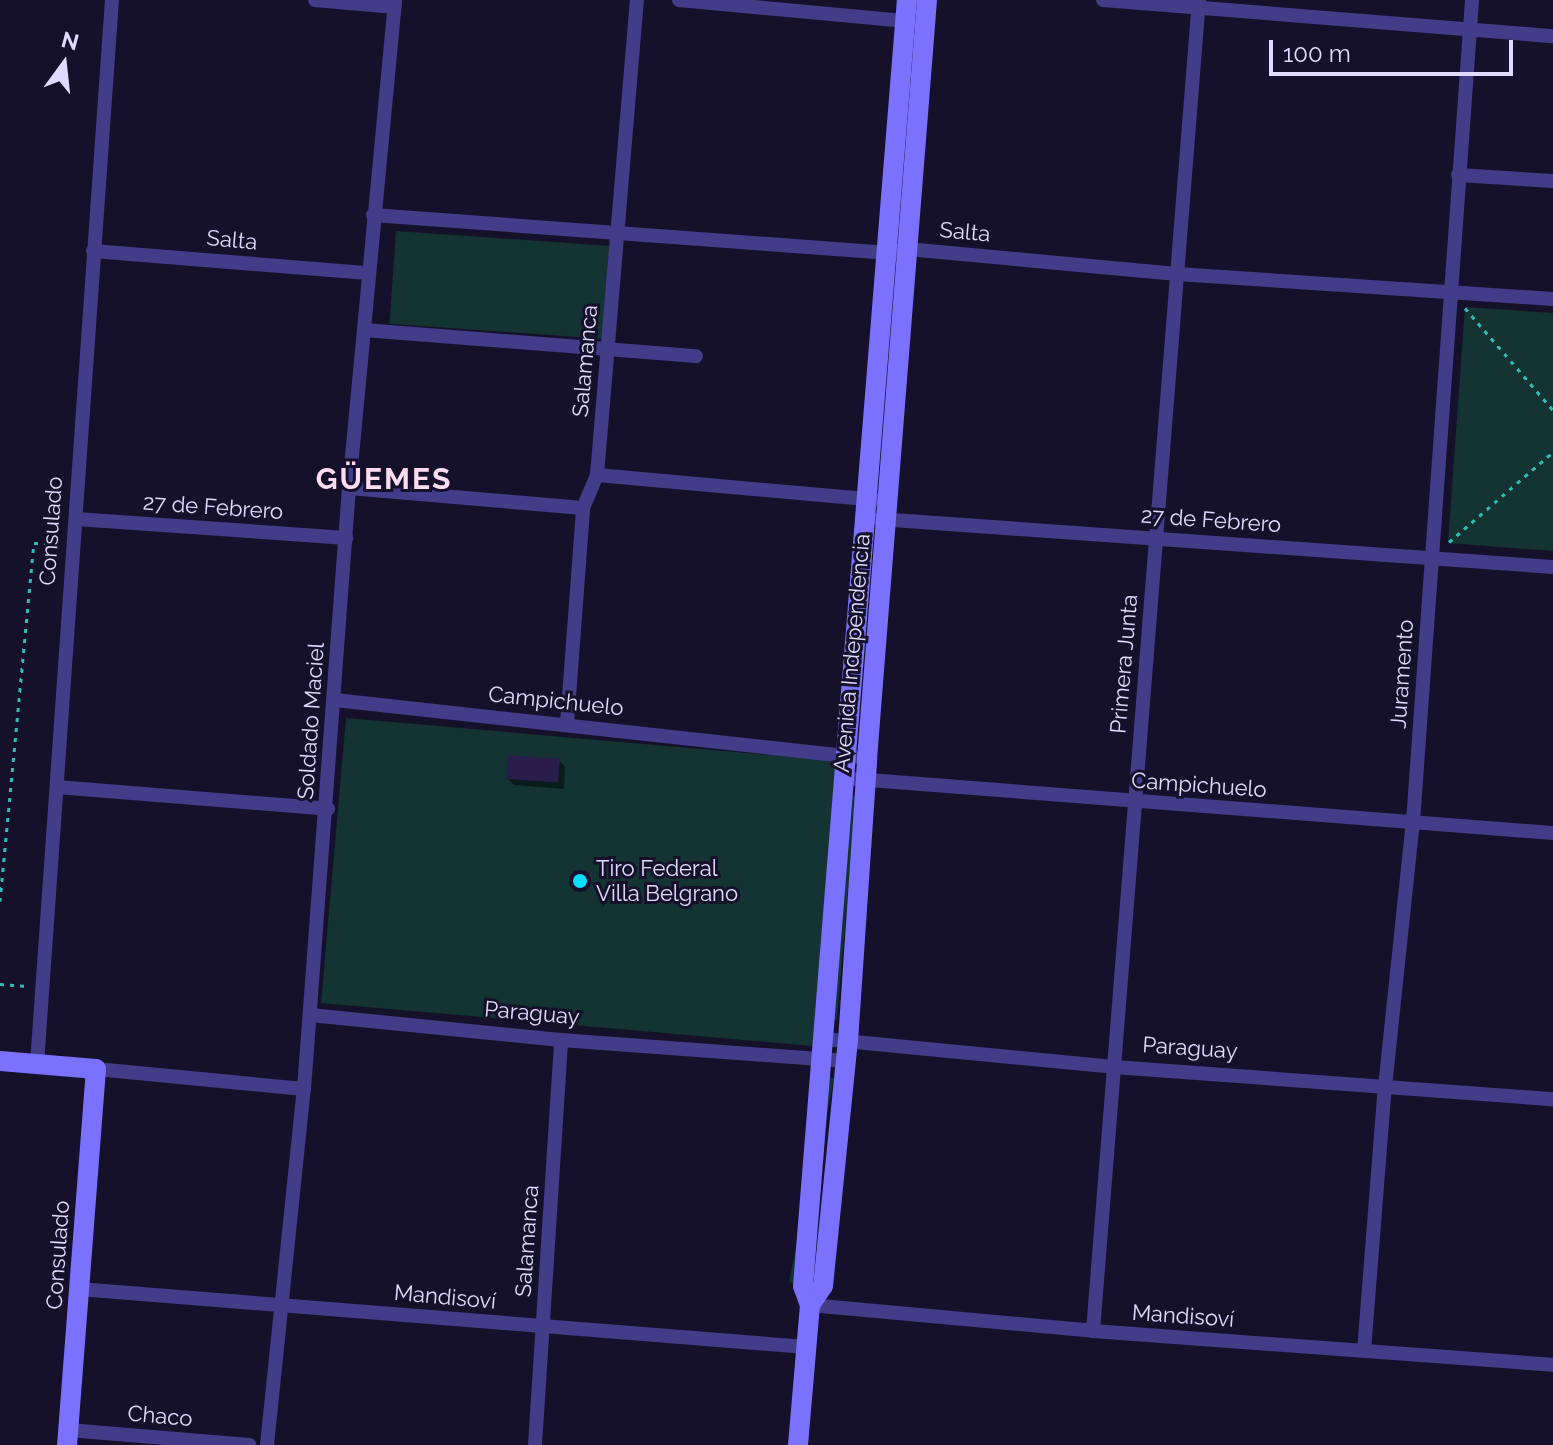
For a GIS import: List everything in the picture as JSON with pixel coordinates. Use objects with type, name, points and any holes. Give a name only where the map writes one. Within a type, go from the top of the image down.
[{"type":"street","name":"Consulado","points":[[37,1064],[112,0]]},
{"type":"street","points":[[315,0],[395,3]]},
{"type":"street","name":"Salamanca","points":[[567,723],[583,508],[597,475],[637,0]]},
{"type":"street","points":[[679,0],[904,21]]},
{"type":"street","name":"Avenida Independencia","points":[[810,1305],[823,1286],[847,1051],[866,768],[888,511],[907,0]]},
{"type":"street","name":"Avenida Independencia","points":[[798,1445],[810,1305],[803,1286],[866,509],[927,0]]},
{"type":"street","points":[[1103,0],[1198,5],[1553,36]]},
{"type":"street","name":"Juramento","points":[[1364,1351],[1385,1087],[1413,822],[1448,291],[1472,0]]},
{"type":"street","name":"Soldado Maciel","points":[[267,1445],[304,1089],[328,809],[349,488],[395,3]]},
{"type":"street","name":"Primera Junta","points":[[1093,1331],[1198,5]]},
{"type":"street","points":[[1458,175],[1553,181]]},
{"type":"street","name":"Salta","points":[[373,215],[619,235],[898,251],[1177,274],[1553,299]]},
{"type":"street","name":"Salta","points":[[93,251],[368,273]]},
{"type":"street","points":[[364,330],[696,356]]},
{"type":"street","name":"27 de Febrero","points":[[597,475],[866,509],[1156,538],[1553,567]]},
{"type":"street","points":[[349,488],[583,508]]},
{"type":"street","name":"27 de Febrero","points":[[76,519],[346,538]]},
{"type":"street","name":"Campichuelo","points":[[335,700],[567,723],[844,756],[866,768],[1135,802],[1553,833]]},
{"type":"street","name":"Campichuelo","points":[[843,778],[866,768]]},
{"type":"street","points":[[57,787],[328,809]]},
{"type":"street","name":"Paraguay","points":[[310,1015],[561,1040],[823,1049],[1553,1099]]},
{"type":"street","name":"Salamanca","points":[[535,1445],[561,1040]]},
{"type":"street","points":[[0,1061],[304,1089]]},
{"type":"street","name":"Consulado","points":[[68,1438],[96,1069]]},
{"type":"street","name":"Mandisoví","points":[[79,1289],[806,1347]]},
{"type":"street","name":"Mandisoví","points":[[810,1305],[1093,1331],[1553,1365]]},
{"type":"street","name":"Chaco","points":[[68,1438],[249,1445]]},
{"type":"path","points":[[1448,291],[1553,410]]},
{"type":"path","points":[[1432,558],[1553,452]]},
{"type":"path","points":[[0,901],[34,543],[74,545]]},
{"type":"path","points":[[0,984],[42,987]]},
{"type":"green space","points":[[396,231],[609,246],[603,339],[390,324]]},
{"type":"green space","points":[[1465,307],[1553,313],[1553,551],[1448,543]]},
{"type":"green space","name":"Tiro Federal Villa Belgrano","points":[[346,718],[838,761],[813,1046],[321,1003]]},
{"type":"green space","points":[[852,795],[856,796],[837,1020],[832,1020]]},
{"type":"green space","points":[[829,1077],[834,1078],[794,1283],[789,1282]]},
{"type":"building","points":[[508,755],[560,759],[558,783],[506,779]]},
{"type":"place","name":"Tiro Federal Villa Belgrano","points":[[580,881]]},
{"type":"district","name":"GÜEMES","points":[[384,479]]}]
